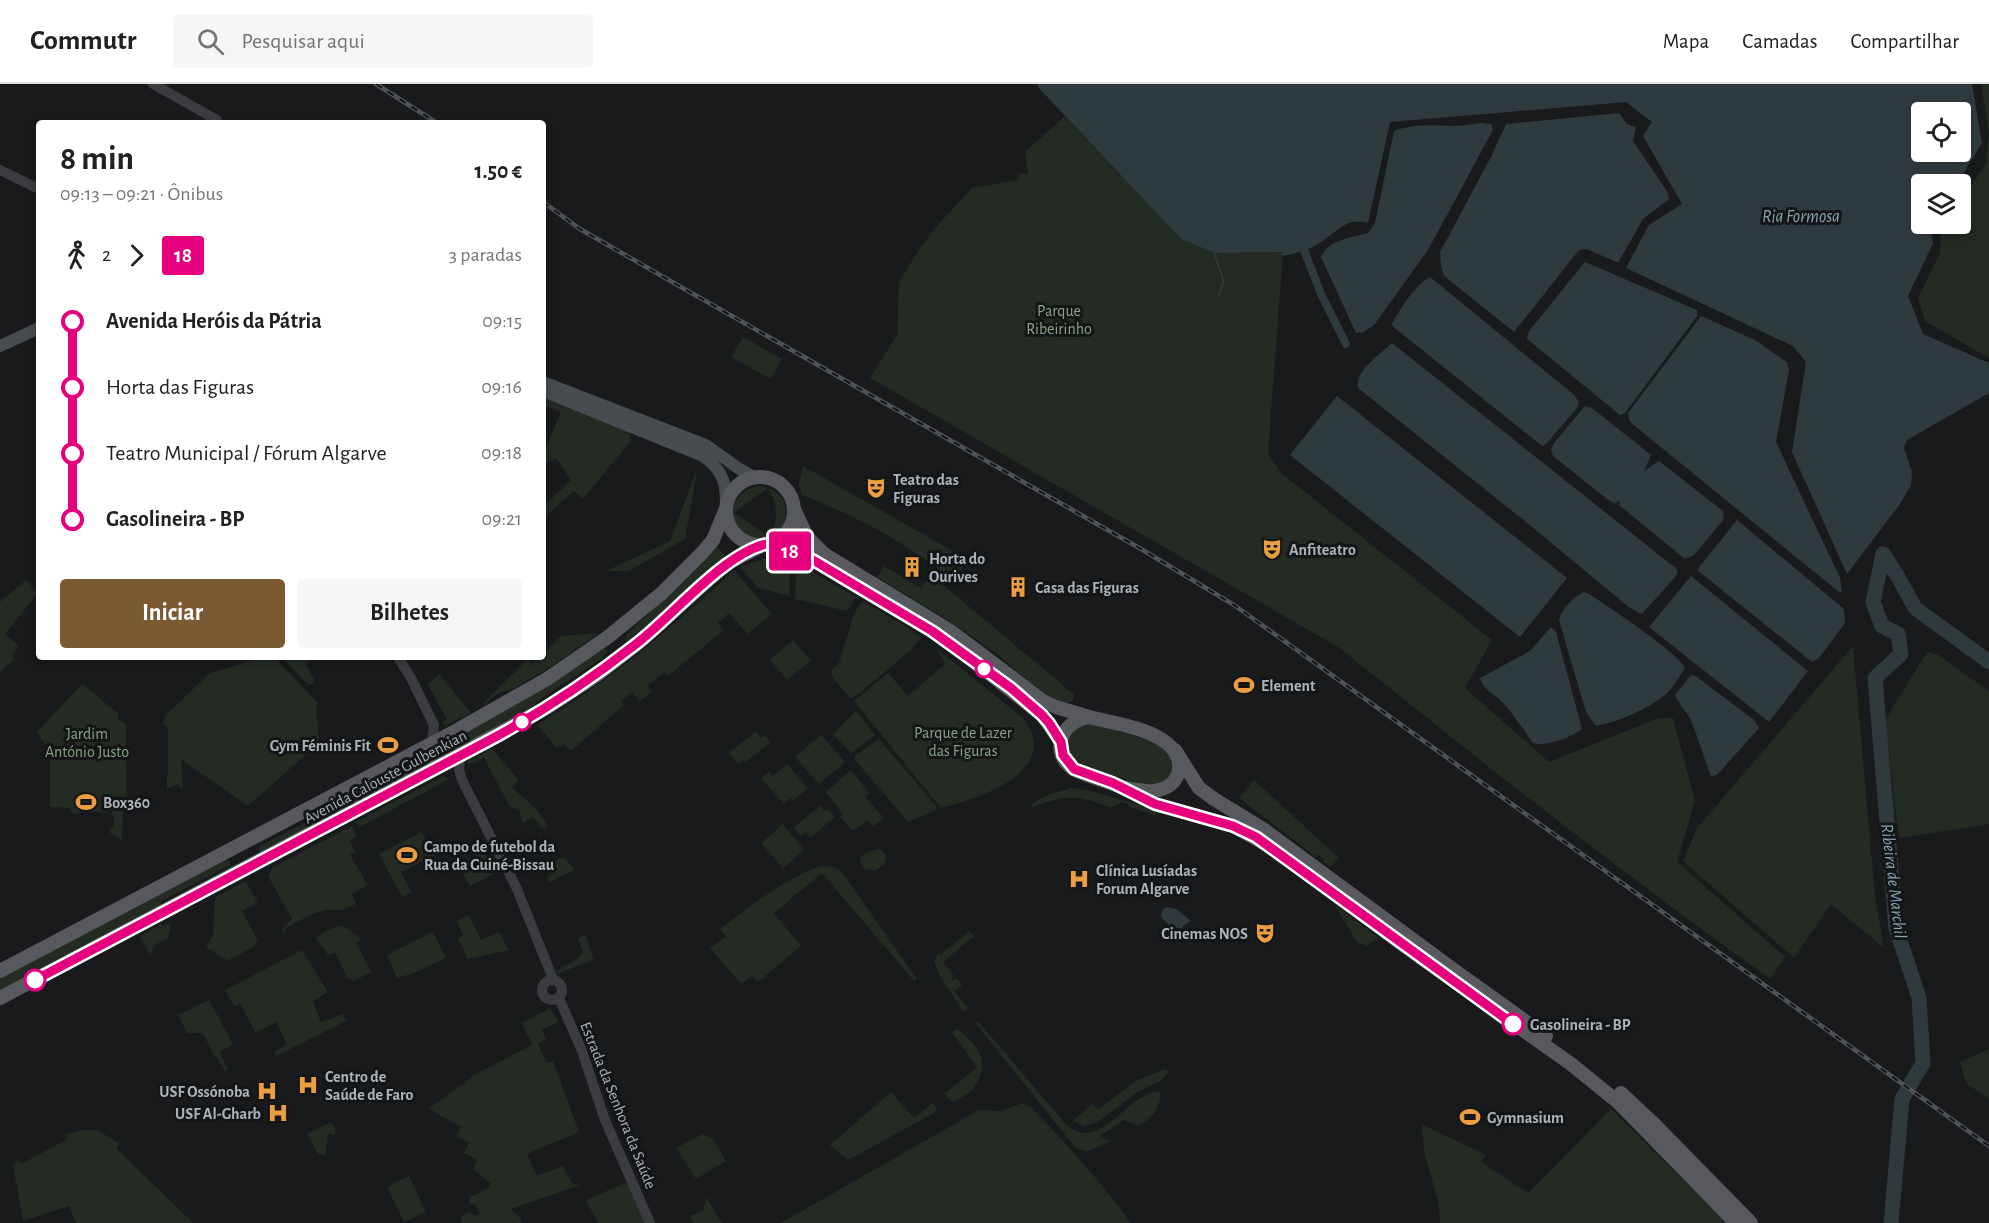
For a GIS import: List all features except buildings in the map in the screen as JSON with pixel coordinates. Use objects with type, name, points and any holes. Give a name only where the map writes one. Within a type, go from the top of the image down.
[{"type":"main road","points":[[0,346],[36,329]]},
{"type":"main road","points":[[546,383],[706,445],[754,477],[768,478],[781,484],[792,499],[794,509],[807,537],[824,554],[952,632],[1043,701],[1161,739],[1175,750],[1200,788],[1214,800],[1279,841],[1611,1084],[1652,1122],[1751,1223]]},
{"type":"main road","points":[[546,392],[703,456],[716,465],[726,488],[727,522],[732,532],[740,540],[796,553],[813,560],[932,631],[1011,688],[1042,715],[1061,742],[1063,755],[1074,769],[1127,789],[1155,804],[1233,826],[1274,849],[1399,942],[1571,1064],[1618,1102],[1736,1223]]},
{"type":"main road","points":[[726,507],[736,486],[754,477]]},
{"type":"main road","name":"Avenida Calouste Gulbenkian","points":[[0,971],[450,734],[512,700],[588,652],[662,593],[702,554],[712,540],[726,507]]},
{"type":"main road","points":[[764,545],[781,538],[788,530],[793,520],[794,509]]},
{"type":"main road","name":"Avenida Calouste Gulbenkian","points":[[0,998],[546,708],[597,675],[638,643],[726,564],[764,545]]},
{"type":"main road","points":[[638,643],[628,647],[619,642],[620,637],[654,608],[662,593]]},
{"type":"main road","points":[[546,708],[551,698],[611,657],[613,653],[609,645],[599,646],[588,652]]},
{"type":"main road","points":[[1061,742],[1068,726],[1080,718],[1089,717]]},
{"type":"main road","points":[[1127,789],[1152,792],[1172,783],[1179,772],[1175,750]]},
{"type":"main road","points":[[264,859],[255,858],[252,852],[254,846],[319,811],[338,793]]},
{"type":"main road","points":[[167,911],[174,900],[233,869],[236,864],[236,859],[232,856],[217,857]]},
{"type":"street","points":[[153,84],[213,120]]},
{"type":"street","points":[[0,170],[36,188]]},
{"type":"street","points":[[400,660],[434,725],[432,743]]},
{"type":"street","points":[[434,725],[450,734]]},
{"type":"street","points":[[460,755],[459,769],[462,780],[517,889],[553,979],[561,985],[560,998],[549,1000],[542,993],[542,986],[553,979]]},
{"type":"street","points":[[443,764],[452,768],[462,780]]},
{"type":"street","name":"Estrada da Senhora da Saúde","points":[[560,998],[582,1051],[605,1120],[650,1223]]},
{"type":"green space","points":[[1981,84],[1989,84],[1989,133]]},
{"type":"green space","name":"Parque Ribeirinho","points":[[1065,116],[1181,239],[1215,253],[1283,252],[1268,453],[1281,473],[1492,640],[1465,688],[1549,762],[1658,718],[1673,718],[1695,801],[1677,862],[1785,957],[1770,979],[1519,791],[1338,647],[870,378],[897,335],[899,282],[920,248],[972,188],[1019,180],[1019,174],[1028,173],[1025,152]]},
{"type":"green space","points":[[1989,133],[1989,358],[1925,321],[1918,298],[1940,253],[1941,234],[1971,234],[1971,186],[1986,164]]},
{"type":"green space","points":[[743,337],[782,359],[771,379],[731,357]]},
{"type":"green space","points":[[546,399],[625,430],[630,434],[630,442],[583,499],[574,491],[546,515],[546,504],[571,480],[557,459],[546,463],[546,448],[561,412],[546,406]]},
{"type":"green space","points":[[698,466],[685,539],[629,571],[606,571],[670,541]]},
{"type":"green space","points":[[803,466],[967,559],[954,582],[919,555],[882,532],[802,495],[799,484]]},
{"type":"green space","points":[[757,486],[768,488],[783,500],[786,512],[783,525],[771,537],[759,540],[748,538],[735,522],[733,511],[736,501],[744,492]],"holes":[[[768,488],[774,500],[776,518],[769,536],[734,513]]]},
{"type":"green space","points":[[716,546],[727,558],[673,607],[629,642],[625,641],[626,635]]},
{"type":"green space","points":[[763,559],[790,560],[789,596],[758,588],[741,567]]},
{"type":"green space","points":[[797,563],[856,597],[847,611],[795,599]]},
{"type":"green space","points":[[884,566],[921,588],[931,575],[1070,691],[1074,695],[1073,701],[1062,702],[1044,692],[966,632],[877,577]]},
{"type":"green space","points":[[734,570],[772,614],[747,634],[729,613],[718,623],[724,630],[668,676],[665,672],[648,685],[652,691],[640,701],[632,692],[621,701],[624,705],[571,751],[564,744],[557,748],[537,725],[615,672],[688,612]]},
{"type":"green space","points":[[26,580],[36,591],[36,595],[5,634],[19,646],[12,655],[14,659],[0,672],[0,602]]},
{"type":"green space","points":[[862,601],[892,618],[885,626],[894,619],[921,637],[912,649],[856,696],[850,698],[831,675],[832,670],[839,663],[854,614]]},
{"type":"green space","points":[[599,633],[552,666],[511,690],[497,694],[486,705],[483,703],[527,660],[532,664],[537,660],[546,660],[546,651],[561,636]]},
{"type":"green space","points":[[793,640],[811,661],[787,680],[770,660]]},
{"type":"green space","points":[[1853,646],[1875,896],[1884,948],[1831,904],[1794,958],[1683,861],[1697,828]]},
{"type":"green space","points":[[603,648],[608,650],[603,658],[536,702],[533,710],[260,854],[261,845],[326,812],[334,802],[517,704]]},
{"type":"green space","name":"Parque de Lazer das Figuras","points":[[936,648],[1023,718],[1030,729],[1034,743],[1032,757],[1013,779],[984,794],[941,808],[854,701],[888,673],[908,696],[945,664]]},
{"type":"green space","points":[[1927,652],[1938,655],[1989,691],[1989,824],[1899,838],[1885,720]]},
{"type":"green space","points":[[254,660],[277,660],[318,703],[316,707],[319,739],[312,749],[248,806],[181,759],[183,788],[181,789],[178,784],[167,789],[168,728],[163,723],[166,715],[210,673]]},
{"type":"green space","points":[[284,660],[309,660],[306,663],[315,682],[309,685]]},
{"type":"green space","points":[[439,674],[471,713],[445,726],[442,722],[447,719],[428,685]]},
{"type":"green space","name":"Jardim António Justo","points":[[82,684],[119,714],[118,719],[126,724],[127,810],[123,810],[122,840],[110,833],[110,828],[114,827],[114,815],[111,815],[113,810],[104,813],[85,810],[75,814],[70,812],[71,808],[50,807],[50,753],[37,732]]},
{"type":"green space","points":[[856,711],[875,735],[851,753],[833,734]]},
{"type":"green space","points":[[1092,723],[1158,743],[1168,749],[1174,768],[1169,779],[1159,785],[1147,786],[1077,763],[1068,752],[1068,737],[1074,728]]},
{"type":"green space","points":[[756,731],[761,738],[765,735],[771,742],[745,762],[743,760],[738,764],[729,753]]},
{"type":"green space","points":[[821,735],[845,762],[819,784],[795,757]]},
{"type":"green space","points":[[879,739],[936,806],[936,810],[908,822],[855,760],[855,756]]},
{"type":"green space","points":[[492,748],[519,781],[512,787],[538,811],[548,826],[542,829],[533,817],[523,823],[519,810],[510,807],[484,758],[469,765],[467,761]]},
{"type":"green space","points":[[787,764],[808,788],[793,801],[791,798],[784,804],[761,778],[769,771],[773,776]]},
{"type":"green space","points":[[851,770],[869,793],[865,797],[884,818],[873,826],[868,820],[853,831],[840,817],[843,814],[826,792]]},
{"type":"green space","points":[[443,776],[449,779],[360,827],[356,822]]},
{"type":"green space","points":[[1254,780],[1339,858],[1331,867],[1323,862],[1325,860],[1318,855],[1316,857],[1239,798]]},
{"type":"green space","points":[[1071,788],[1159,810],[1156,816],[1122,802],[1110,808],[1081,798],[1063,798],[1033,807],[1031,804],[1050,794]]},
{"type":"green space","points":[[820,806],[825,811],[828,809],[835,817],[810,838],[806,832],[801,836],[794,827]]},
{"type":"green space","points":[[783,824],[804,850],[783,868],[761,843]]},
{"type":"green space","points":[[352,826],[357,836],[350,841],[355,852],[350,855],[368,885],[352,894],[356,904],[342,910],[325,910],[312,914],[285,929],[285,933],[282,932],[282,929],[292,919],[268,876],[273,867]]},
{"type":"green space","name":"Campo de futebol da Rua da Guiné-Bissau","points":[[421,832],[435,855],[401,872],[411,892],[402,897],[379,854]]},
{"type":"green space","points":[[879,849],[886,857],[884,865],[875,871],[864,869],[860,863],[861,857]]},
{"type":"green space","points":[[484,851],[495,873],[470,886],[458,864]]},
{"type":"green space","points":[[564,857],[575,870],[549,882],[547,877],[552,875],[545,866]]},
{"type":"green space","points":[[225,859],[230,861],[230,865],[162,901],[155,910],[0,992],[0,977]]},
{"type":"green space","points":[[821,866],[834,867],[842,872],[917,979],[914,981],[822,873],[774,913],[801,946],[758,982],[752,976],[741,984],[710,948],[726,936],[720,929],[744,911],[781,885]]},
{"type":"green space","points":[[245,881],[258,902],[242,911],[258,941],[255,946],[227,961],[206,947],[213,935],[215,898]]},
{"type":"green space","points":[[1334,904],[1379,938],[1370,943],[1368,947],[1357,942]]},
{"type":"green space","points":[[469,915],[481,940],[499,932],[509,950],[468,959],[458,938],[463,935],[457,921]]},
{"type":"green space","points":[[169,923],[171,927],[168,938],[155,945],[150,956],[140,936],[161,924],[162,926]]},
{"type":"green space","points":[[338,926],[347,928],[361,939],[356,943],[371,972],[354,981],[347,977],[335,952],[328,955],[316,938]]},
{"type":"green space","points":[[969,931],[974,936],[943,962],[954,976],[951,980],[957,978],[962,985],[954,991],[968,1008],[963,1011],[941,978],[934,962],[938,953],[940,955]]},
{"type":"green space","points":[[433,932],[446,958],[397,978],[387,955]]},
{"type":"green space","points":[[585,934],[594,959],[558,974],[556,971],[579,958],[583,952],[578,939]]},
{"type":"green space","points":[[302,950],[328,992],[313,1001],[321,1022],[343,1014],[346,1021],[276,1056],[274,1052],[287,1044],[276,1022],[256,1033],[240,1004],[234,1006],[225,990]]},
{"type":"green space","points":[[209,1000],[233,1044],[220,1052],[228,1070],[225,1072],[203,1033],[187,1033],[178,1015]]},
{"type":"green space","points":[[550,1008],[559,1022],[542,1030],[546,1039],[538,1044],[547,1063],[553,1061],[579,1132],[527,1154],[537,1176],[563,1166],[572,1183],[580,1185],[511,1209],[521,1219],[521,1223],[461,1223],[461,1217],[469,1212],[475,1216],[480,1213],[475,1204],[469,1204],[469,1197],[486,1190],[491,1184],[473,1169],[477,1160],[464,1153],[469,1143],[456,1135],[461,1127],[432,1111],[430,1107],[472,1076],[532,1045],[522,1023]]},
{"type":"green space","points":[[978,1021],[1063,1121],[1076,1131],[1088,1133],[1100,1129],[1135,1102],[1159,1091],[1161,1094],[1157,1109],[1151,1117],[1138,1126],[1124,1120],[1100,1136],[1112,1141],[1086,1152],[1075,1147],[975,1023]]},
{"type":"green space","points":[[957,1029],[971,1041],[982,1063],[979,1080],[973,1089],[953,1102],[944,1094],[977,1067],[952,1032]]},
{"type":"green space","points":[[1989,1049],[1989,1099],[1966,1083],[1960,1062]]},
{"type":"green space","points":[[1165,1069],[1169,1071],[1161,1081],[1137,1092],[1098,1122],[1084,1126],[1073,1121],[1092,1104],[1098,1110],[1137,1080]]},
{"type":"green space","points":[[891,1092],[914,1118],[933,1103],[937,1109],[934,1113],[848,1160],[830,1145]]},
{"type":"green space","points":[[1023,1103],[1032,1108],[1071,1150],[1131,1223],[781,1223],[979,1110],[1001,1111]]},
{"type":"green space","points":[[1611,1109],[1727,1223],[1440,1223],[1438,1200],[1425,1156],[1421,1124],[1486,1155],[1481,1162],[1528,1193]]},
{"type":"green space","points":[[331,1122],[335,1134],[328,1134],[325,1155],[318,1154],[307,1134]]},
{"type":"green space","points":[[82,1130],[97,1130],[119,1143],[117,1149],[193,1223],[76,1223],[69,1206],[23,1221],[13,1165],[18,1159],[21,1164],[68,1139],[66,1134]]},
{"type":"green space","points":[[703,1134],[713,1139],[726,1161],[696,1179],[676,1148]]},
{"type":"green space","points":[[409,1176],[426,1212],[404,1222],[387,1187]]},
{"type":"green space","points":[[627,1182],[645,1217],[644,1223],[598,1223],[586,1200]]},
{"type":"green space","points":[[706,1197],[722,1223],[693,1223],[690,1216],[703,1211]]},
{"type":"water","name":"Ria Formosa","points":[[1038,84],[1972,84],[1982,143],[1971,161],[1971,102],[1911,102],[1911,162],[1970,162],[1963,174],[1911,174],[1911,234],[1932,234],[1933,243],[1908,296],[1923,334],[1989,363],[1989,393],[1907,440],[1904,448],[1912,472],[1911,485],[1900,504],[1847,574],[1792,452],[1806,362],[1793,346],[1626,268],[1649,225],[1682,204],[1643,136],[1652,122],[1626,102],[1390,122],[1368,223],[1360,221],[1347,224],[1314,246],[1301,252],[1282,256],[1282,252],[1215,253],[1181,239],[1038,87]]},
{"type":"water","points":[[1619,113],[1627,124],[1636,127],[1633,141],[1668,193],[1669,199],[1643,219],[1618,263],[1587,249],[1579,250],[1514,332],[1444,276],[1440,252],[1506,124]]},
{"type":"water","points":[[1491,124],[1493,130],[1428,250],[1374,325],[1363,332],[1356,333],[1321,257],[1329,246],[1368,233],[1375,223],[1394,131],[1415,126],[1455,126]]},
{"type":"water","points":[[1585,262],[1697,310],[1697,316],[1625,413],[1620,415],[1527,339],[1529,331]]},
{"type":"water","points":[[1430,277],[1573,394],[1579,402],[1577,408],[1547,443],[1542,446],[1391,325],[1413,292]]},
{"type":"water","points":[[1701,316],[1755,340],[1787,362],[1789,370],[1776,442],[1840,578],[1842,592],[1839,592],[1630,422],[1628,413]]},
{"type":"water","points":[[1392,343],[1678,570],[1676,576],[1642,614],[1630,608],[1358,388],[1360,375],[1364,369]]},
{"type":"water","points":[[1337,396],[1567,578],[1520,637],[1290,455]]},
{"type":"water","points":[[1585,406],[1592,408],[1651,455],[1644,471],[1659,461],[1723,511],[1724,519],[1694,555],[1685,559],[1619,505],[1620,501],[1614,503],[1607,499],[1553,456],[1551,450],[1554,443]]},
{"type":"water","points":[[1737,520],[1844,609],[1845,623],[1819,658],[1812,662],[1697,570]]},
{"type":"water","points":[[1691,576],[1808,671],[1769,722],[1649,627]]},
{"type":"water","points":[[1584,592],[1656,641],[1685,668],[1670,690],[1658,700],[1632,714],[1596,726],[1586,712],[1559,620],[1569,603]]},
{"type":"water","points":[[1551,627],[1556,632],[1582,729],[1559,740],[1539,744],[1533,743],[1511,712],[1484,686],[1480,678],[1530,651]]},
{"type":"water","points":[[1691,675],[1697,677],[1754,720],[1759,728],[1717,775],[1711,776],[1690,719],[1675,695]]},
{"type":"water","points":[[1166,907],[1176,909],[1191,921],[1183,926],[1181,932],[1161,917],[1162,910]]},
{"type":"waterway","points":[[1304,250],[1321,294],[1346,344]]},
{"type":"waterway","points":[[1215,253],[1223,281],[1218,296]]},
{"type":"waterway","name":"Ribeira de Marchil","points":[[1883,554],[1873,602],[1882,626],[1898,634],[1901,654],[1875,678],[1896,928],[1919,998],[1923,1063],[1902,1099],[1891,1223]]},
{"type":"waterway","points":[[1883,554],[1915,608],[1989,662]]},
{"type":"railway","points":[[376,84],[432,120]]},
{"type":"railway","points":[[546,204],[580,229],[1141,549],[1234,605],[1989,1146]]},
{"type":"bus line","name":"18","points":[[35,980],[486,742],[546,708],[597,675],[638,643],[726,564],[766,544],[813,560],[954,646],[1011,688],[1042,715],[1061,742],[1063,755],[1074,769],[1127,789],[1155,804],[1233,826],[1256,837],[1513,1024]]},
{"type":"place","name":"Teatro das Figuras","points":[[876,488]]},
{"type":"place","name":"Anfiteatro","points":[[1272,549]]},
{"type":"place","name":"Horta do Ourives","points":[[912,567]]},
{"type":"place","name":"Casa das Figuras","points":[[1018,587]]},
{"type":"place","name":"Element","points":[[1244,685]]},
{"type":"place","name":"Gym Féminis Fit","points":[[388,745]]},
{"type":"place","name":"Box360","points":[[86,802]]},
{"type":"place","name":"Campo de futebol da Rua da Guiné-Bissau","points":[[407,855]]},
{"type":"place","name":"Clínica Lusíadas Forum Algarve","points":[[1079,879]]},
{"type":"place","name":"Cinemas NOS","points":[[1265,933]]},
{"type":"place","name":"Gasolineira - BP","points":[[1513,1024]]},
{"type":"place","name":"Centro de Saúde de Faro","points":[[308,1085]]},
{"type":"place","name":"USF Ossónoba","points":[[267,1091]]},
{"type":"place","name":"USF Al-Gharb","points":[[278,1113]]},
{"type":"place","name":"Gymnasium","points":[[1470,1117]]}]
